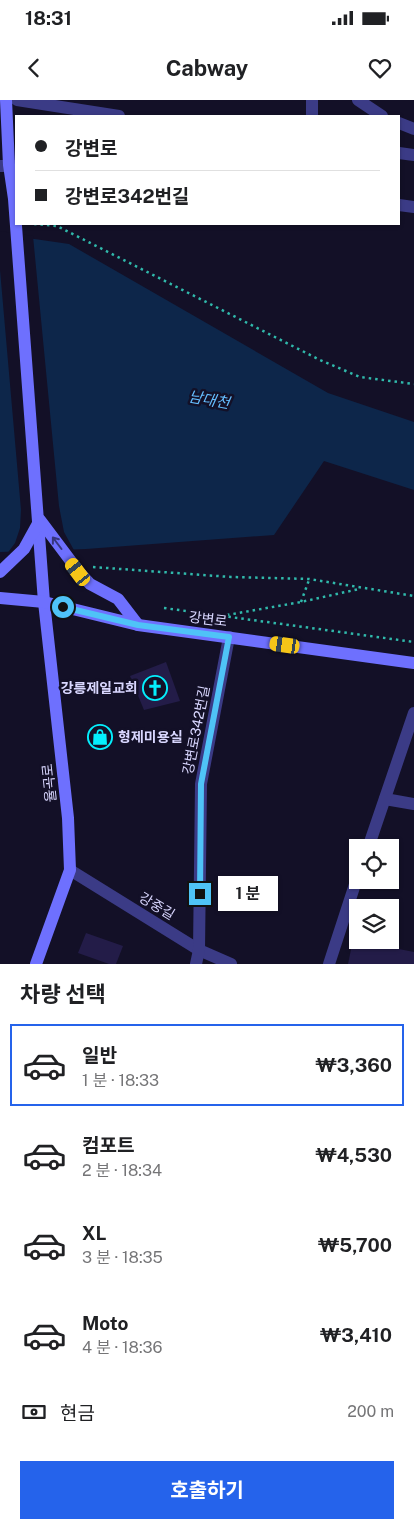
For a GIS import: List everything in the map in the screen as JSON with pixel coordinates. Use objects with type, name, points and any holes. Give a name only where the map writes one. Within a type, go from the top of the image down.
[{"type":"street","points":[[6,100],[8,166]]},
{"type":"street","points":[[17,100],[113,115]]},
{"type":"street","points":[[312,100],[312,115]]},
{"type":"street","points":[[358,100],[380,115]]},
{"type":"street","points":[[400,123],[414,129]]},
{"type":"street","points":[[400,153],[414,155]]},
{"type":"street","name":"율곡로","points":[[8,166],[15,211]]},
{"type":"street","points":[[400,205],[414,207]]},
{"type":"street","name":"율곡로","points":[[16,225],[40,520],[44,598],[68,818],[70,870],[36,964]]},
{"type":"street","points":[[0,572],[24,549],[40,520],[78,572],[90,584],[118,599],[138,625]]},
{"type":"street","name":"강변로","points":[[0,598],[44,598],[138,625],[414,663]]},
{"type":"street","name":"강변로342번길","points":[[196,964],[199,950],[201,784],[229,637]]},
{"type":"street","points":[[371,839],[414,713]]},
{"type":"street","points":[[385,799],[414,804]]},
{"type":"street","name":"강중길","points":[[70,870],[199,950],[231,964]]},
{"type":"street","points":[[329,964],[353,889]]},
{"type":"path","points":[[46,225],[57,226],[320,360],[360,377],[414,384]]},
{"type":"path","points":[[90,567],[232,577],[310,579],[414,596]]},
{"type":"path","points":[[301,602],[310,579]]},
{"type":"path","points":[[223,616],[301,602],[360,588]]},
{"type":"path","points":[[164,608],[414,642]]},
{"type":"water","name":"남대천","points":[[0,234],[69,244],[328,393],[414,422],[414,490],[324,461],[274,535],[86,549],[0,552]]},
{"type":"pier","points":[[0,231],[33,236],[59,506],[64,532],[75,552],[6,555],[15,543],[20,528],[21,510],[0,270]]},
{"type":"building","name":"강릉제일교회","points":[[166,662],[180,701],[144,710],[130,676]]},
{"type":"building","points":[[86,933],[123,946],[116,964],[109,964],[78,953]]},
{"type":"building","points":[[351,949],[399,949],[414,952],[414,964],[348,964]]},
{"type":"place","name":"강릉제일교회","points":[[155,688]]},
{"type":"place","name":"형제미용실","points":[[100,737]]},
{"type":"route","points":[[63,607],[138,625],[229,637],[201,784],[200,894]]}]
